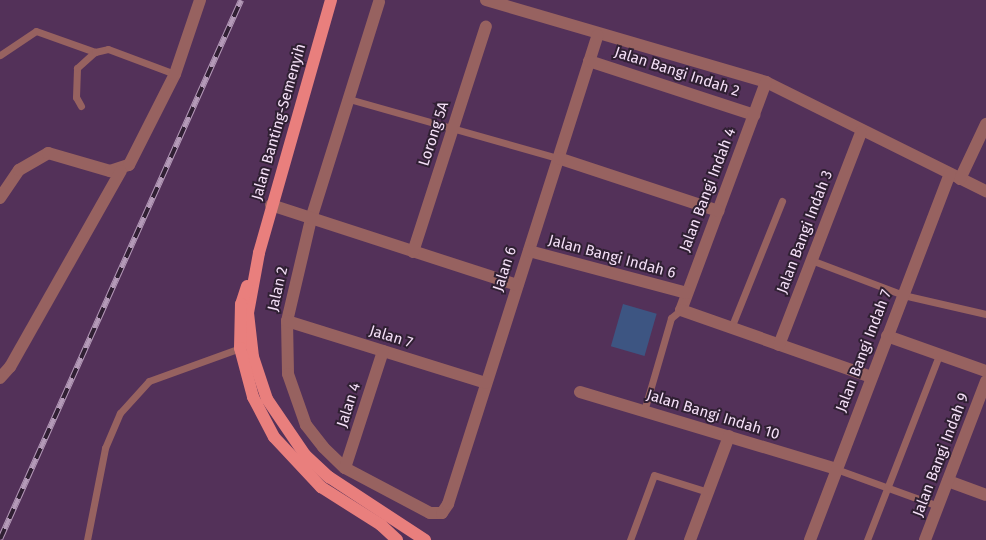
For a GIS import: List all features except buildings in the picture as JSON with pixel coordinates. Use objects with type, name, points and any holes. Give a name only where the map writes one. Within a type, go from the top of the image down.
[{"type":"main road","name":"Jalan Banting-Semenyih","points":[[331,0],[271,205],[259,253],[248,314],[253,357],[280,421],[329,477],[426,540]]},
{"type":"main road","name":"Jalan Banting-Semenyih","points":[[259,253],[241,304],[240,348],[253,398],[296,466],[397,540]]},
{"type":"street","points":[[0,378],[10,367],[121,171],[129,165],[175,74],[200,0]]},
{"type":"street","points":[[486,0],[598,35],[766,82],[861,132],[986,191]]},
{"type":"street","name":"Jalan 2","points":[[379,2],[311,219],[287,321],[288,374],[295,399],[306,425],[345,468],[430,513],[442,513]]},
{"type":"street","name":"Lorong 5A","points":[[413,252],[486,26]]},
{"type":"street","name":"Jalan 6","points":[[442,513],[598,35]]},
{"type":"street","name":"Jalan Bangi Indah 2","points":[[590,61],[754,115]]},
{"type":"street","name":"Jalan Bangi Indah 4","points":[[681,310],[766,82]]},
{"type":"street","name":"Jalan Bangi Indah 7","points":[[810,540],[903,296],[955,176],[986,124]]},
{"type":"street","name":"Jalan Bangi Indah 3","points":[[779,345],[861,132]]},
{"type":"street","points":[[0,198],[19,170],[48,154],[121,171]]},
{"type":"street","points":[[558,158],[718,211]]},
{"type":"street","points":[[271,205],[517,286]]},
{"type":"street","name":"Jalan Bangi Indah 6","points":[[528,251],[687,293]]},
{"type":"street","points":[[681,310],[871,377]]},
{"type":"street","name":"Jalan 7","points":[[287,321],[486,383]]},
{"type":"street","points":[[887,336],[986,371]]},
{"type":"street","name":"Jalan 4","points":[[345,468],[383,351]]},
{"type":"street","name":"Jalan Bangi Indah 9","points":[[926,540],[986,381]]},
{"type":"street","name":"Jalan Bangi Indah 10","points":[[580,392],[836,469]]},
{"type":"street","points":[[690,540],[729,436]]},
{"type":"street","points":[[948,481],[986,495]]},
{"type":"lane","points":[[0,55],[36,31],[95,52],[108,50],[175,74]]},
{"type":"lane","points":[[81,106],[76,97],[77,68],[95,52]]},
{"type":"lane","points":[[349,99],[558,158]]},
{"type":"lane","points":[[731,328],[782,201]]},
{"type":"lane","points":[[811,260],[903,296],[986,314]]},
{"type":"lane","points":[[644,411],[671,318],[681,310]]},
{"type":"lane","points":[[87,540],[105,448],[120,413],[149,380],[240,348]]},
{"type":"lane","points":[[867,540],[940,355]]},
{"type":"lane","points":[[836,469],[938,506]]},
{"type":"lane","points":[[630,540],[654,475],[708,492]]},
{"type":"railway","points":[[0,539],[241,0]]}]
